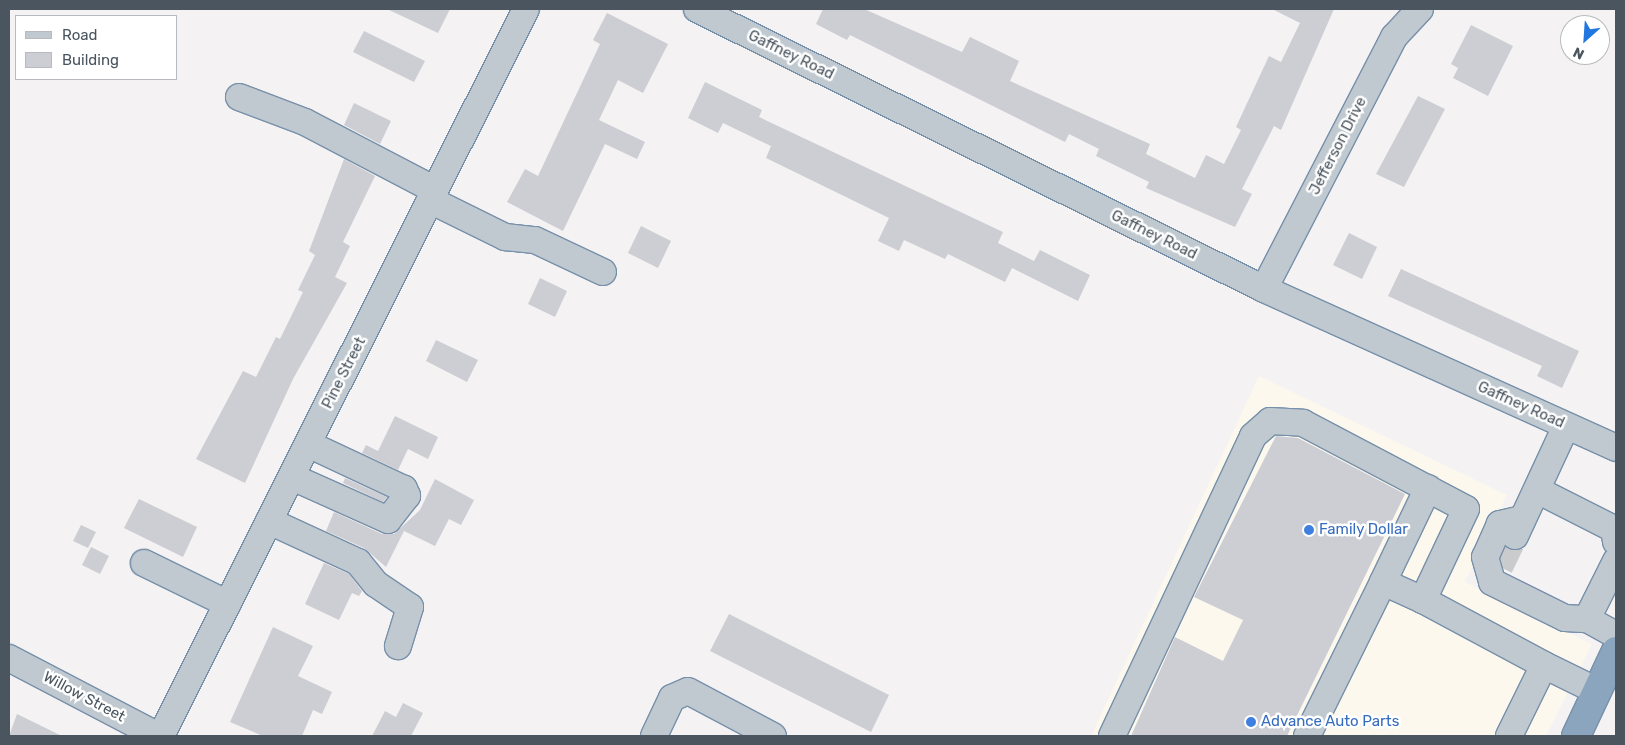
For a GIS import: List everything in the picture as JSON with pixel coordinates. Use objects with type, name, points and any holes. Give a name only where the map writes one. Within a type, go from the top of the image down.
[{"type":"highway","points":[[1576,736],[1609,673]]},
{"type":"street","name":"Pine Street","points":[[160,736],[526,9]]},
{"type":"street","name":"Gaffney Road","points":[[697,9],[1264,289],[1616,448]]},
{"type":"street","name":"Jefferson Drive","points":[[1264,289],[1394,37],[1420,9]]},
{"type":"street","points":[[240,97],[305,122],[505,237],[535,240],[603,272]]},
{"type":"street","points":[[1112,736],[1253,436],[1270,421],[1302,423],[1466,508],[1423,600]]},
{"type":"street","points":[[1566,426],[1517,531],[1500,524],[1485,558],[1496,574],[1565,618],[1587,619],[1616,635]]},
{"type":"street","points":[[292,476],[388,520],[407,496],[404,489],[308,444]]},
{"type":"street","points":[[1307,736],[1384,582],[1428,488]]},
{"type":"street","points":[[1537,490],[1614,529],[1616,542]]},
{"type":"street","points":[[269,522],[358,562],[376,584],[410,607],[398,646]]},
{"type":"street","points":[[1587,619],[1616,561]]},
{"type":"street","points":[[144,563],[228,604]]},
{"type":"street","points":[[1384,582],[1423,600],[1544,665],[1609,673]]},
{"type":"street","name":"Willow Street","points":[[9,658],[160,736]]},
{"type":"street","points":[[1509,736],[1544,665]]},
{"type":"street","points":[[654,736],[672,698],[688,691],[773,736]]},
{"type":"shaded area","points":[[1259,376],[1507,495],[1465,582],[1592,644],[1546,736],[1091,736]]},
{"type":"building","points":[[387,9],[450,9],[438,33]]},
{"type":"building","points":[[823,9],[864,9],[962,52],[970,37],[1019,61],[1010,81],[1150,144],[1146,154],[1195,178],[1206,155],[1224,164],[1241,130],[1236,127],[1269,56],[1281,62],[1300,23],[1272,9],[1334,9],[1281,130],[1274,126],[1242,189],[1252,194],[1235,227],[1146,188],[1149,182],[1096,156],[1099,149],[1069,134],[1065,142],[850,35],[847,40],[816,24]]},
{"type":"building","points":[[607,13],[668,44],[643,93],[618,80],[599,120],[645,142],[637,159],[605,144],[563,231],[507,202],[525,169],[538,176],[600,44],[593,40]]},
{"type":"building","points":[[1471,25],[1513,46],[1488,96],[1453,78],[1458,68],[1451,64]]},
{"type":"building","points":[[364,31],[425,61],[414,82],[353,52]]},
{"type":"building","points":[[705,82],[762,110],[759,117],[1003,232],[998,243],[1034,261],[1040,250],[1090,275],[1078,301],[1012,268],[1005,282],[948,254],[945,259],[904,240],[899,251],[878,241],[889,218],[766,158],[771,146],[723,123],[718,133],[688,118]]},
{"type":"building","points":[[1418,96],[1445,109],[1404,187],[1376,174]]},
{"type":"building","points":[[354,103],[391,121],[380,144],[344,125]]},
{"type":"building","points":[[344,159],[375,176],[343,242],[350,246],[335,277],[347,283],[293,379],[245,483],[196,459],[243,371],[256,377],[276,337],[280,339],[303,292],[298,290],[315,255],[309,251]]},
{"type":"building","points":[[641,226],[671,241],[658,268],[628,253]]},
{"type":"building","points":[[1349,233],[1377,247],[1362,279],[1333,265]]},
{"type":"building","points":[[1401,269],[1579,351],[1562,388],[1537,376],[1542,366],[1388,296]]},
{"type":"building","points":[[540,278],[567,291],[555,317],[528,304]]},
{"type":"building","points":[[436,340],[478,360],[467,382],[426,361]]},
{"type":"building","points":[[395,416],[438,437],[428,459],[408,449],[398,470],[362,453],[366,445],[378,451]]},
{"type":"building","points":[[1276,436],[1298,438],[1405,494],[1287,736],[1131,736],[1175,637],[1223,661],[1243,620],[1194,597]]},
{"type":"building","points":[[345,478],[387,497],[383,502],[343,483]]},
{"type":"building","points":[[435,479],[474,500],[461,525],[449,519],[435,546],[404,531],[386,567],[364,548],[326,531],[334,512],[382,534],[394,534],[420,510]]},
{"type":"building","points":[[139,499],[197,527],[183,557],[124,528]]},
{"type":"building","points":[[81,525],[96,532],[88,548],[73,541]]},
{"type":"building","points":[[91,547],[109,556],[100,574],[82,565]]},
{"type":"building","points":[[324,563],[349,574],[362,591],[359,596],[352,593],[339,620],[305,604]]},
{"type":"building","points":[[729,614],[889,695],[871,732],[710,651]]},
{"type":"building","points":[[273,627],[313,646],[298,676],[332,692],[322,714],[313,710],[302,736],[263,736],[230,722]]},
{"type":"building","points":[[403,703],[423,713],[411,736],[372,736],[385,711],[396,717]]},
{"type":"building","points":[[17,714],[62,736],[9,736]]},
{"type":"tunnel","points":[[1500,567],[1512,542]]},
{"type":"place","name":"Family Dollar","points":[[1309,530]]},
{"type":"place","name":"Advance Auto Parts","points":[[1251,722]]}]
